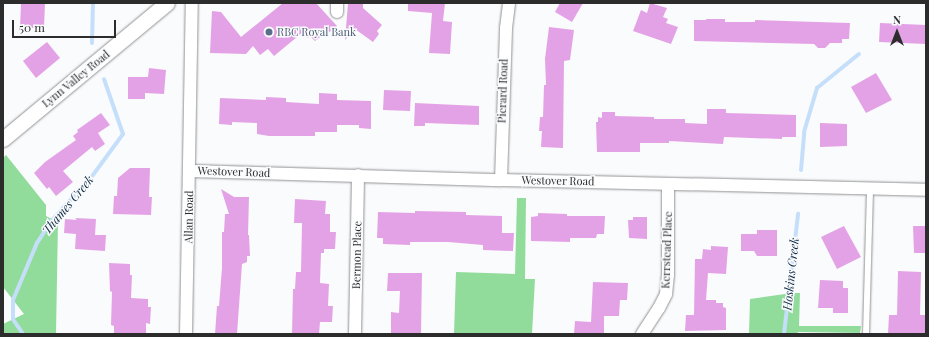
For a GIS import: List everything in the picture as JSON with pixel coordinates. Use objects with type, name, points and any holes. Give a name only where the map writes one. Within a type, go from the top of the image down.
[{"type":"street","name":"Lynn Valley Road","points":[[6,132],[168,3]]},
{"type":"street","name":"Allan Road","points":[[186,334],[192,3]]},
{"type":"street","name":"Pierard Road","points":[[501,180],[506,28],[509,3]]},
{"type":"street","name":"Westover Road","points":[[190,170],[501,180],[926,190]]},
{"type":"street","name":"Bermon Place","points":[[355,334],[358,175]]},
{"type":"street","name":"Kerrstead Place","points":[[642,334],[659,308],[666,294],[668,275],[668,184]]},
{"type":"lane","points":[[866,334],[870,189]]},
{"type":"green space","points":[[6,155],[46,205],[46,216],[58,222],[56,334],[3,334],[3,324],[24,314],[3,287],[3,158]]},
{"type":"green space","points":[[517,198],[526,198],[525,279],[535,279],[532,334],[454,334],[456,272],[515,274]]},
{"type":"green space","points":[[800,293],[799,326],[861,326],[860,333],[798,332],[797,334],[749,334],[750,299]]},
{"type":"building","points":[[21,3],[45,3],[44,28],[20,28]]},
{"type":"building","points":[[283,3],[316,3],[337,26],[315,41],[310,36],[308,38],[303,32],[274,56],[268,49],[260,55],[253,46],[246,54],[210,53],[212,11],[221,12],[241,37]]},
{"type":"building","points":[[348,3],[363,3],[363,8],[382,25],[377,31],[379,34],[373,42],[355,29],[345,40]]},
{"type":"building","points":[[408,3],[445,3],[443,21],[452,22],[450,54],[429,53],[432,13],[408,11]]},
{"type":"building","points":[[560,3],[583,3],[572,22],[555,12]]},
{"type":"building","points":[[650,3],[667,8],[663,17],[668,19],[666,23],[678,27],[671,44],[633,31],[641,10],[647,13]]},
{"type":"building","points":[[725,19],[725,22],[755,22],[755,20],[850,23],[849,39],[842,39],[842,43],[830,43],[825,48],[818,48],[814,44],[694,41],[694,20]]},
{"type":"building","points":[[880,23],[926,25],[926,44],[879,42]]},
{"type":"building","points":[[549,27],[574,30],[570,60],[564,61],[563,148],[541,147],[542,131],[539,131],[540,117],[543,117],[544,85],[546,85],[545,59]]},
{"type":"building","points":[[47,42],[60,58],[36,78],[23,61]]},
{"type":"building","points":[[149,68],[166,70],[164,94],[145,93],[145,99],[128,99],[128,77],[148,77]]},
{"type":"building","points":[[876,73],[892,100],[866,113],[851,87]]},
{"type":"building","points":[[384,90],[411,91],[410,111],[383,110]]},
{"type":"building","points":[[319,93],[337,94],[337,100],[371,101],[371,129],[359,128],[359,125],[337,125],[337,132],[315,132],[315,136],[269,136],[257,134],[257,123],[232,122],[232,125],[219,124],[220,98],[266,100],[266,97],[286,98],[286,102],[319,104]]},
{"type":"building","points":[[415,103],[479,106],[479,125],[425,123],[425,126],[414,126]]},
{"type":"building","points":[[707,109],[726,109],[726,113],[796,115],[796,137],[782,137],[782,139],[724,137],[723,144],[669,141],[669,143],[640,143],[640,152],[597,152],[596,122],[598,122],[598,117],[602,118],[602,112],[615,112],[615,116],[654,117],[654,119],[685,119],[685,123],[707,124]]},
{"type":"building","points":[[101,113],[110,125],[98,133],[105,144],[95,151],[92,147],[63,171],[73,182],[56,196],[49,187],[47,189],[34,173],[45,162],[76,140],[73,136],[78,132],[77,130]]},
{"type":"building","points":[[820,123],[847,124],[847,146],[820,147]]},
{"type":"building","points":[[130,168],[150,168],[149,197],[152,197],[151,215],[113,214],[114,196],[117,196],[118,178]]},
{"type":"building","points":[[221,189],[234,197],[249,197],[248,235],[250,256],[247,256],[247,262],[242,264],[237,334],[215,334],[222,268],[222,232],[224,232],[225,214],[229,214]]},
{"type":"building","points":[[295,199],[326,201],[325,214],[330,214],[330,232],[336,232],[335,249],[324,249],[324,253],[321,253],[320,283],[329,284],[328,306],[333,306],[332,322],[320,322],[319,334],[292,334],[293,289],[295,289],[296,272],[301,272],[302,223],[294,223]]},
{"type":"building","points":[[415,211],[466,212],[466,215],[502,216],[502,233],[514,233],[513,251],[483,250],[483,245],[448,242],[410,242],[410,245],[383,244],[383,238],[377,238],[378,212],[415,213]]},
{"type":"building","points":[[538,213],[567,214],[567,216],[605,216],[604,234],[597,234],[596,238],[570,238],[570,242],[531,241],[531,217],[538,216]]},
{"type":"building","points":[[633,217],[647,217],[647,239],[629,238],[628,220],[633,220]]},
{"type":"building","points":[[75,218],[96,219],[95,235],[106,235],[105,251],[75,249],[76,234],[64,233],[65,219],[77,220]]},
{"type":"building","points":[[844,226],[861,257],[837,269],[821,237]]},
{"type":"building","points":[[913,226],[926,226],[926,253],[914,253]]},
{"type":"building","points":[[757,230],[777,230],[777,256],[757,256],[754,251],[741,251],[741,234],[757,234]]},
{"type":"building","points":[[711,246],[728,247],[726,274],[708,273],[706,300],[716,300],[716,303],[723,303],[723,307],[726,308],[726,330],[685,331],[686,315],[694,315],[695,259],[702,259],[703,249],[711,250]]},
{"type":"building","points":[[109,263],[130,264],[130,275],[132,275],[131,298],[148,299],[148,307],[151,307],[150,324],[146,323],[146,334],[114,334],[114,326],[111,325],[112,292],[110,291]]},
{"type":"building","points":[[898,271],[921,272],[920,315],[926,315],[926,334],[888,334],[889,315],[897,315]]},
{"type":"building","points":[[388,273],[422,273],[421,334],[391,334],[391,312],[399,313],[400,291],[387,291]]},
{"type":"building","points":[[820,280],[843,281],[843,288],[848,288],[848,313],[833,313],[833,308],[818,308]]},
{"type":"building","points":[[593,282],[628,283],[627,300],[620,300],[619,316],[604,316],[604,334],[574,334],[575,321],[591,322]]},
{"type":"waterway","name":"Thames Creek","points":[[92,43],[93,3]]},
{"type":"waterway","name":"Hoskins Creek","points":[[801,170],[804,132],[817,88],[859,54]]},
{"type":"waterway","name":"Thames Creek","points":[[23,334],[13,319],[13,300],[37,243],[52,220],[90,179],[123,134],[104,79]]},
{"type":"waterway","name":"Hoskins Creek","points":[[784,334],[798,214]]},
{"type":"place","name":"RBC Royal Bank","points":[[269,32]]}]
